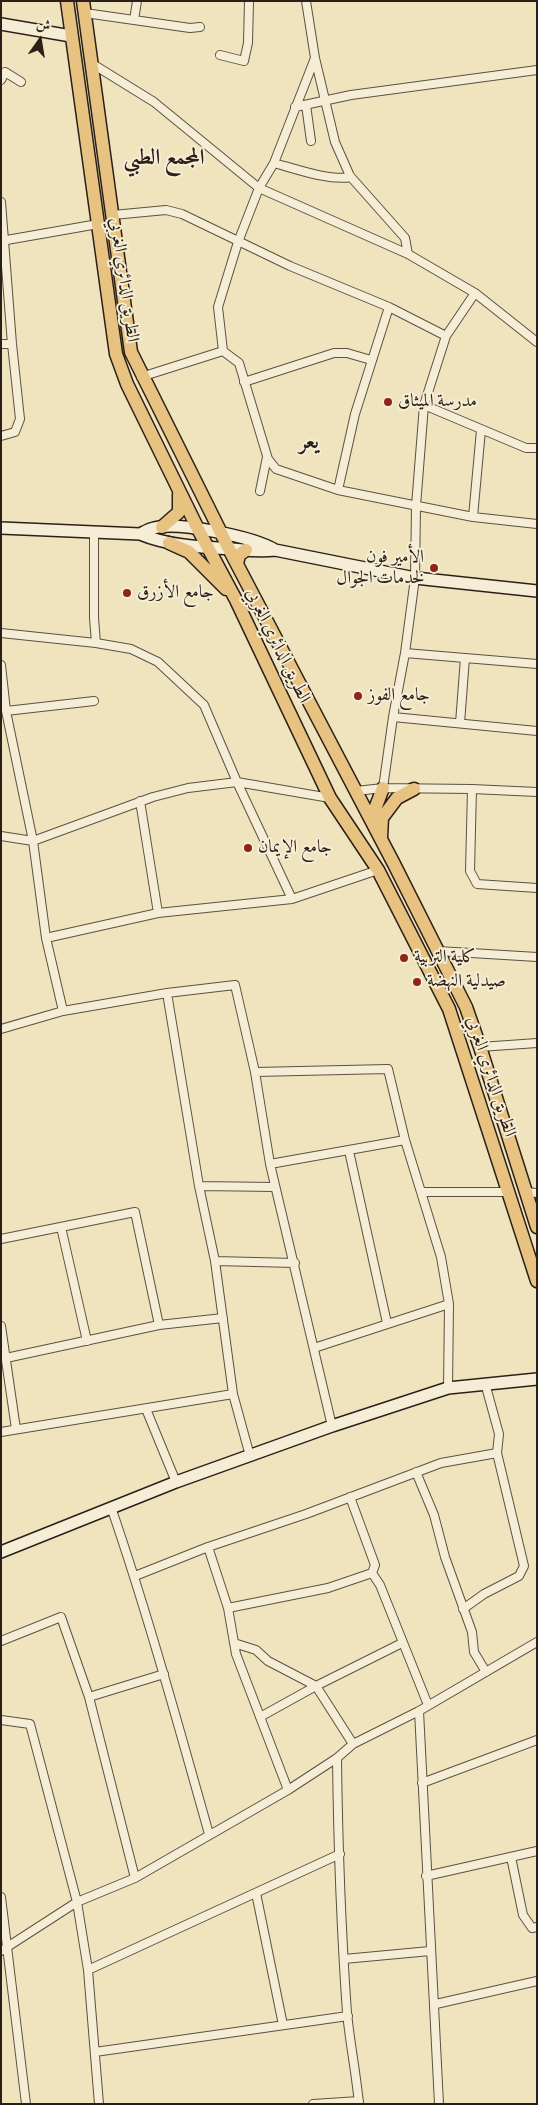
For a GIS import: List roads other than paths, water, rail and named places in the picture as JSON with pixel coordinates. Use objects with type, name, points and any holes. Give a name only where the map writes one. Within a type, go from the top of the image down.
[{"type":"main road","name":"الطريق الدائري الغربي","points":[[66,1],[116,354],[127,384],[236,600],[330,798],[378,870],[449,1008],[537,1281]]},
{"type":"main road","name":"الطريق الدائري الغربي","points":[[84,7],[131,352],[229,549],[466,1006],[531,1192],[537,1227]]},
{"type":"main road","points":[[75,64],[91,63]]},
{"type":"main road","points":[[162,528],[179,512],[179,489]]},
{"type":"main road","points":[[169,543],[189,552],[236,600]]},
{"type":"main road","points":[[237,564],[238,556],[246,550]]},
{"type":"main road","points":[[380,838],[375,809],[383,788]]},
{"type":"main road","points":[[380,838],[382,818],[397,798],[414,788]]},
{"type":"main road","points":[[421,952],[438,951]]},
{"type":"main road","points":[[508,1192],[531,1192]]},
{"type":"street","points":[[134,20],[138,1]]},
{"type":"street","points":[[220,55],[244,62],[248,43],[249,1]]},
{"type":"street","points":[[306,1],[315,58],[335,142],[351,177],[405,238],[408,254]]},
{"type":"street","points":[[84,7],[134,20],[190,28],[200,27]]},
{"type":"street","points":[[1,24],[71,36]]},
{"type":"street","points":[[260,491],[267,457],[262,434],[239,363],[223,351],[218,307],[238,242],[259,188],[274,163],[315,58]]},
{"type":"street","points":[[91,63],[154,102],[259,188],[408,254],[474,293],[537,342]]},
{"type":"street","points":[[295,107],[351,95],[537,70]]},
{"type":"street","points":[[1,80],[5,72],[21,82]]},
{"type":"street","points":[[306,105],[311,141]]},
{"type":"street","points":[[274,163],[301,171],[343,179],[351,177]]},
{"type":"street","points":[[1,202],[2,241],[20,419],[15,432],[1,436]]},
{"type":"street","points":[[113,215],[166,210],[182,214],[290,266],[389,307],[446,336]]},
{"type":"street","points":[[2,241],[98,224]]},
{"type":"street","points":[[383,788],[415,578],[416,506],[424,405],[446,336],[474,293]]},
{"type":"street","points":[[338,490],[355,414],[389,307]]},
{"type":"street","points":[[1,344],[12,344]]},
{"type":"street","points":[[142,377],[223,351]]},
{"type":"street","points":[[244,382],[334,354],[347,352],[371,360]]},
{"type":"street","points":[[424,405],[526,448],[537,448]]},
{"type":"street","points":[[473,517],[481,430]]},
{"type":"street","points":[[267,457],[276,469],[338,490],[473,517],[537,524]]},
{"type":"street","points":[[140,534],[155,527],[198,528],[264,543],[274,550]]},
{"type":"street","points":[[1,528],[140,534],[157,541],[169,543],[264,552],[274,550],[415,578],[537,591]]},
{"type":"street","points":[[94,532],[94,618],[96,643]]},
{"type":"street","points":[[1,633],[96,643],[131,649],[158,662],[204,705],[237,782],[292,898]]},
{"type":"street","points":[[405,653],[537,664]]},
{"type":"street","points":[[460,723],[465,658]]},
{"type":"street","points":[[1,664],[6,711],[33,841],[46,938],[63,1011]]},
{"type":"street","points":[[6,711],[94,701]]},
{"type":"street","points":[[393,717],[537,731]]},
{"type":"street","points":[[1,836],[33,841],[140,801],[188,788],[237,782],[330,798]]},
{"type":"street","points":[[356,792],[383,788],[537,792]]},
{"type":"street","points":[[472,789],[470,871],[477,884],[537,888]]},
{"type":"street","points":[[140,801],[158,913]]},
{"type":"street","points":[[46,938],[158,913],[292,898],[378,870]]},
{"type":"street","points":[[438,951],[537,957]]},
{"type":"street","points":[[1,1029],[63,1011],[167,993],[235,985],[255,1072],[270,1164],[332,1426]]},
{"type":"street","points":[[167,993],[199,1186],[215,1261],[233,1394],[250,1456]]},
{"type":"street","points":[[480,1047],[537,1043]]},
{"type":"street","points":[[255,1072],[388,1069],[405,1140],[441,1257],[449,1304],[448,1388]]},
{"type":"street","points":[[270,1164],[405,1140]]},
{"type":"street","points":[[349,1151],[387,1323]]},
{"type":"street","points":[[199,1186],[276,1187]]},
{"type":"street","points":[[421,1192],[508,1192]]},
{"type":"street","points":[[1,1238],[135,1212],[159,1325]]},
{"type":"street","points":[[60,1227],[87,1341]]},
{"type":"street","points":[[215,1261],[295,1264]]},
{"type":"street","points":[[314,1348],[449,1304]]},
{"type":"street","points":[[6,1358],[159,1325],[222,1318]]},
{"type":"street","points":[[1,1326],[16,1429]]},
{"type":"street","points":[[1,1552],[176,1482],[332,1426],[448,1388],[537,1379]]},
{"type":"street","points":[[463,1609],[484,1594],[519,1576],[524,1566],[496,1453],[498,1434],[485,1383]]},
{"type":"street","points":[[1,1432],[233,1394]]},
{"type":"street","points":[[146,1409],[176,1482]]},
{"type":"street","points":[[135,1576],[208,1547],[441,1463],[496,1453]]},
{"type":"street","points":[[416,1472],[434,1515],[444,1557],[472,1632],[474,1652],[486,1672]]},
{"type":"street","points":[[350,1497],[375,1565],[372,1573]]},
{"type":"street","points":[[111,1507],[135,1576],[209,1834]]},
{"type":"street","points":[[208,1547],[228,1608],[236,1654],[288,1790]]},
{"type":"street","points":[[228,1608],[328,1588],[372,1573]]},
{"type":"street","points":[[372,1573],[380,1585],[428,1705]]},
{"type":"street","points":[[1,1641],[61,1617],[90,1697],[135,1878]]},
{"type":"street","points":[[4,1949],[77,1902],[135,1878],[288,1790],[337,1758],[353,1744],[419,1711],[537,1642]]},
{"type":"street","points":[[234,1643],[256,1650],[268,1661],[316,1686],[353,1744]]},
{"type":"street","points":[[260,1717],[316,1686],[402,1643]]},
{"type":"street","points":[[90,1697],[164,1674]]},
{"type":"street","points":[[419,1711],[430,1951],[436,2004],[439,2104]]},
{"type":"street","points":[[1,1720],[30,1724],[77,1902],[88,1970],[99,2104]]},
{"type":"street","points":[[422,1783],[537,1740]]},
{"type":"street","points":[[313,2104],[359,2103],[348,2016],[344,1959],[337,1758]]},
{"type":"street","points":[[426,1876],[537,1851]]},
{"type":"street","points":[[88,1970],[340,1854]]},
{"type":"street","points":[[511,1857],[523,1915],[532,1928],[537,1927]]},
{"type":"street","points":[[256,1893],[283,2025]]},
{"type":"street","points":[[1,1897],[4,1949],[26,2104]]},
{"type":"street","points":[[344,1959],[430,1951]]},
{"type":"street","points":[[436,2004],[537,1981]]},
{"type":"street","points":[[95,2052],[348,2016]]},
{"type":"place","name":"مدرسة الميثاق","points":[[388,402]]},
{"type":"place","name":"الأمير فون لخدمات الجوال","points":[[434,568]]},
{"type":"place","name":"جامع الأزرق","points":[[127,593]]},
{"type":"place","name":"جامع الفوز","points":[[358,696]]},
{"type":"place","name":"جامع الإيمان","points":[[248,848]]},
{"type":"place","name":"كلية التربية","points":[[404,958]]},
{"type":"place","name":"صيدلية النهضة","points":[[417,982]]},
{"type":"district","name":"المجمع الطبي","points":[[164,159]]},
{"type":"district","name":"يعر","points":[[309,443]]}]
